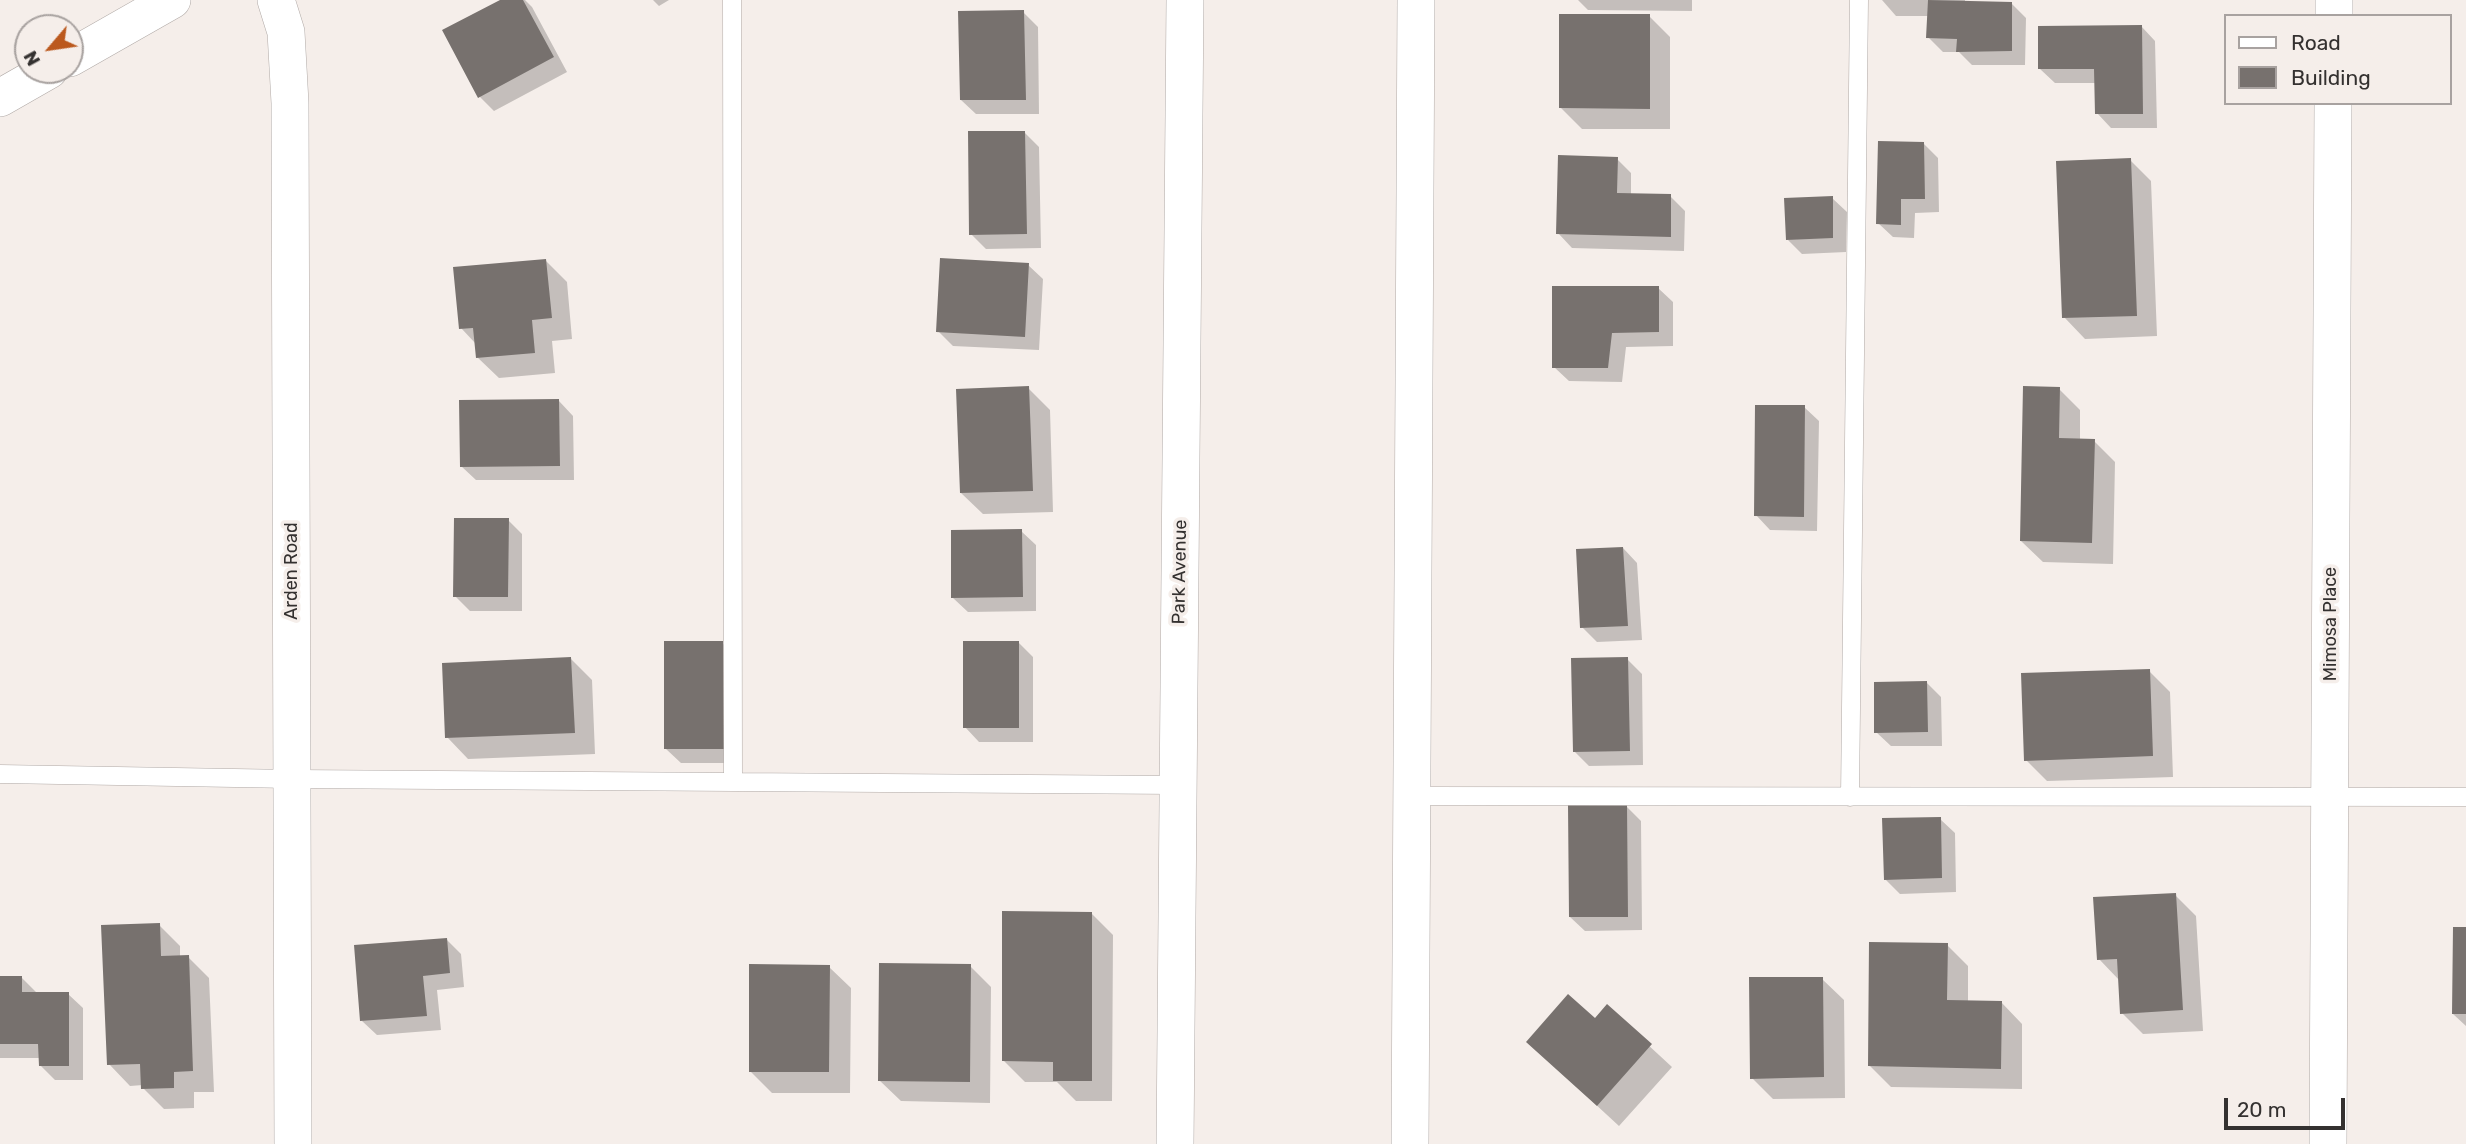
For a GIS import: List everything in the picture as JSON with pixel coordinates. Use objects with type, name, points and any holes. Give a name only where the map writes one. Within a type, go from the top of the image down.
[{"type":"street","points":[[84,50],[173,0]]},
{"type":"street","name":"Arden Road","points":[[276,0],[286,32],[290,103],[293,1144]]},
{"type":"street","name":"Park Avenue","points":[[1175,1144],[1185,0]]},
{"type":"street","points":[[1410,1144],[1416,0]]},
{"type":"street","points":[[0,98],[24,84]]},
{"type":"street","name":"Mimosa Place","points":[[2328,1144],[2333,105]]},
{"type":"lane","points":[[732,0],[733,782]]},
{"type":"lane","points":[[1850,797],[1859,0]]},
{"type":"lane","points":[[0,774],[293,779],[1178,785]]},
{"type":"lane","points":[[1412,796],[2466,797]]},
{"type":"building","points":[[500,0],[523,0],[554,57],[478,98],[442,30]]},
{"type":"building","points":[[1928,0],[2012,2],[2012,51],[1956,52],[1957,39],[1926,38]]},
{"type":"building","points":[[1024,10],[1026,100],[960,100],[958,11]]},
{"type":"building","points":[[1559,14],[1650,14],[1650,109],[1559,108]]},
{"type":"building","points":[[2142,25],[2143,114],[2095,114],[2094,69],[2038,69],[2038,26]]},
{"type":"building","points":[[968,131],[1025,131],[1027,234],[969,235]]},
{"type":"building","points":[[1878,141],[1924,142],[1925,199],[1901,199],[1901,225],[1876,224]]},
{"type":"building","points":[[1558,155],[1618,157],[1617,193],[1671,194],[1671,237],[1556,234]]},
{"type":"building","points":[[2131,158],[2137,316],[2062,318],[2056,161]]},
{"type":"building","points":[[1833,196],[1833,238],[1786,240],[1784,198]]},
{"type":"building","points":[[940,258],[1029,263],[1025,337],[936,332]]},
{"type":"building","points":[[546,259],[552,318],[532,320],[535,353],[476,358],[473,328],[459,329],[453,267]]},
{"type":"building","points":[[1552,286],[1659,286],[1659,332],[1612,333],[1608,368],[1552,368]]},
{"type":"building","points":[[1029,386],[1033,491],[960,493],[956,389]]},
{"type":"building","points":[[2023,386],[2060,387],[2059,438],[2095,439],[2092,543],[2020,541]]},
{"type":"building","points":[[559,399],[560,466],[460,467],[459,400]]},
{"type":"building","points":[[1755,405],[1805,405],[1804,517],[1754,516]]},
{"type":"building","points":[[454,518],[509,518],[508,597],[453,597]]},
{"type":"building","points":[[1022,529],[1023,597],[951,598],[951,530]]},
{"type":"building","points":[[1623,547],[1628,626],[1580,628],[1576,549]]},
{"type":"building","points":[[664,641],[723,641],[724,749],[664,749]]},
{"type":"building","points":[[963,641],[1019,641],[1019,728],[963,728]]},
{"type":"building","points":[[571,657],[575,733],[445,738],[442,663]]},
{"type":"building","points":[[1628,657],[1630,751],[1573,752],[1571,658]]},
{"type":"building","points":[[2150,669],[2153,756],[2024,761],[2021,673]]},
{"type":"building","points":[[1927,681],[1928,732],[1874,733],[1874,682]]},
{"type":"building","points":[[1568,805],[1627,805],[1628,917],[1569,917]]},
{"type":"building","points":[[1941,817],[1942,878],[1884,880],[1882,818]]},
{"type":"building","points":[[2176,893],[2183,1010],[2120,1014],[2117,959],[2097,960],[2093,897]]},
{"type":"building","points":[[1002,911],[1092,912],[1092,1081],[1053,1081],[1053,1062],[1002,1061]]},
{"type":"building","points":[[160,923],[161,956],[189,955],[193,1071],[174,1072],[174,1088],[141,1089],[140,1064],[107,1065],[101,925]]},
{"type":"building","points":[[2453,927],[2466,927],[2466,1014],[2452,1014]]},
{"type":"building","points":[[447,938],[450,973],[423,976],[427,1016],[360,1021],[354,945]]},
{"type":"building","points":[[1869,942],[1948,943],[1947,1000],[2002,1001],[2001,1069],[1868,1066]]},
{"type":"building","points":[[879,963],[971,964],[970,1082],[878,1081]]},
{"type":"building","points":[[749,964],[830,965],[829,1072],[749,1072]]},
{"type":"building","points":[[0,976],[22,976],[22,992],[69,992],[69,1066],[39,1066],[38,1044],[0,1044]]},
{"type":"building","points":[[1749,977],[1823,977],[1824,1077],[1750,1079]]},
{"type":"building","points":[[1568,994],[1595,1018],[1607,1004],[1652,1044],[1597,1106],[1526,1042]]}]
